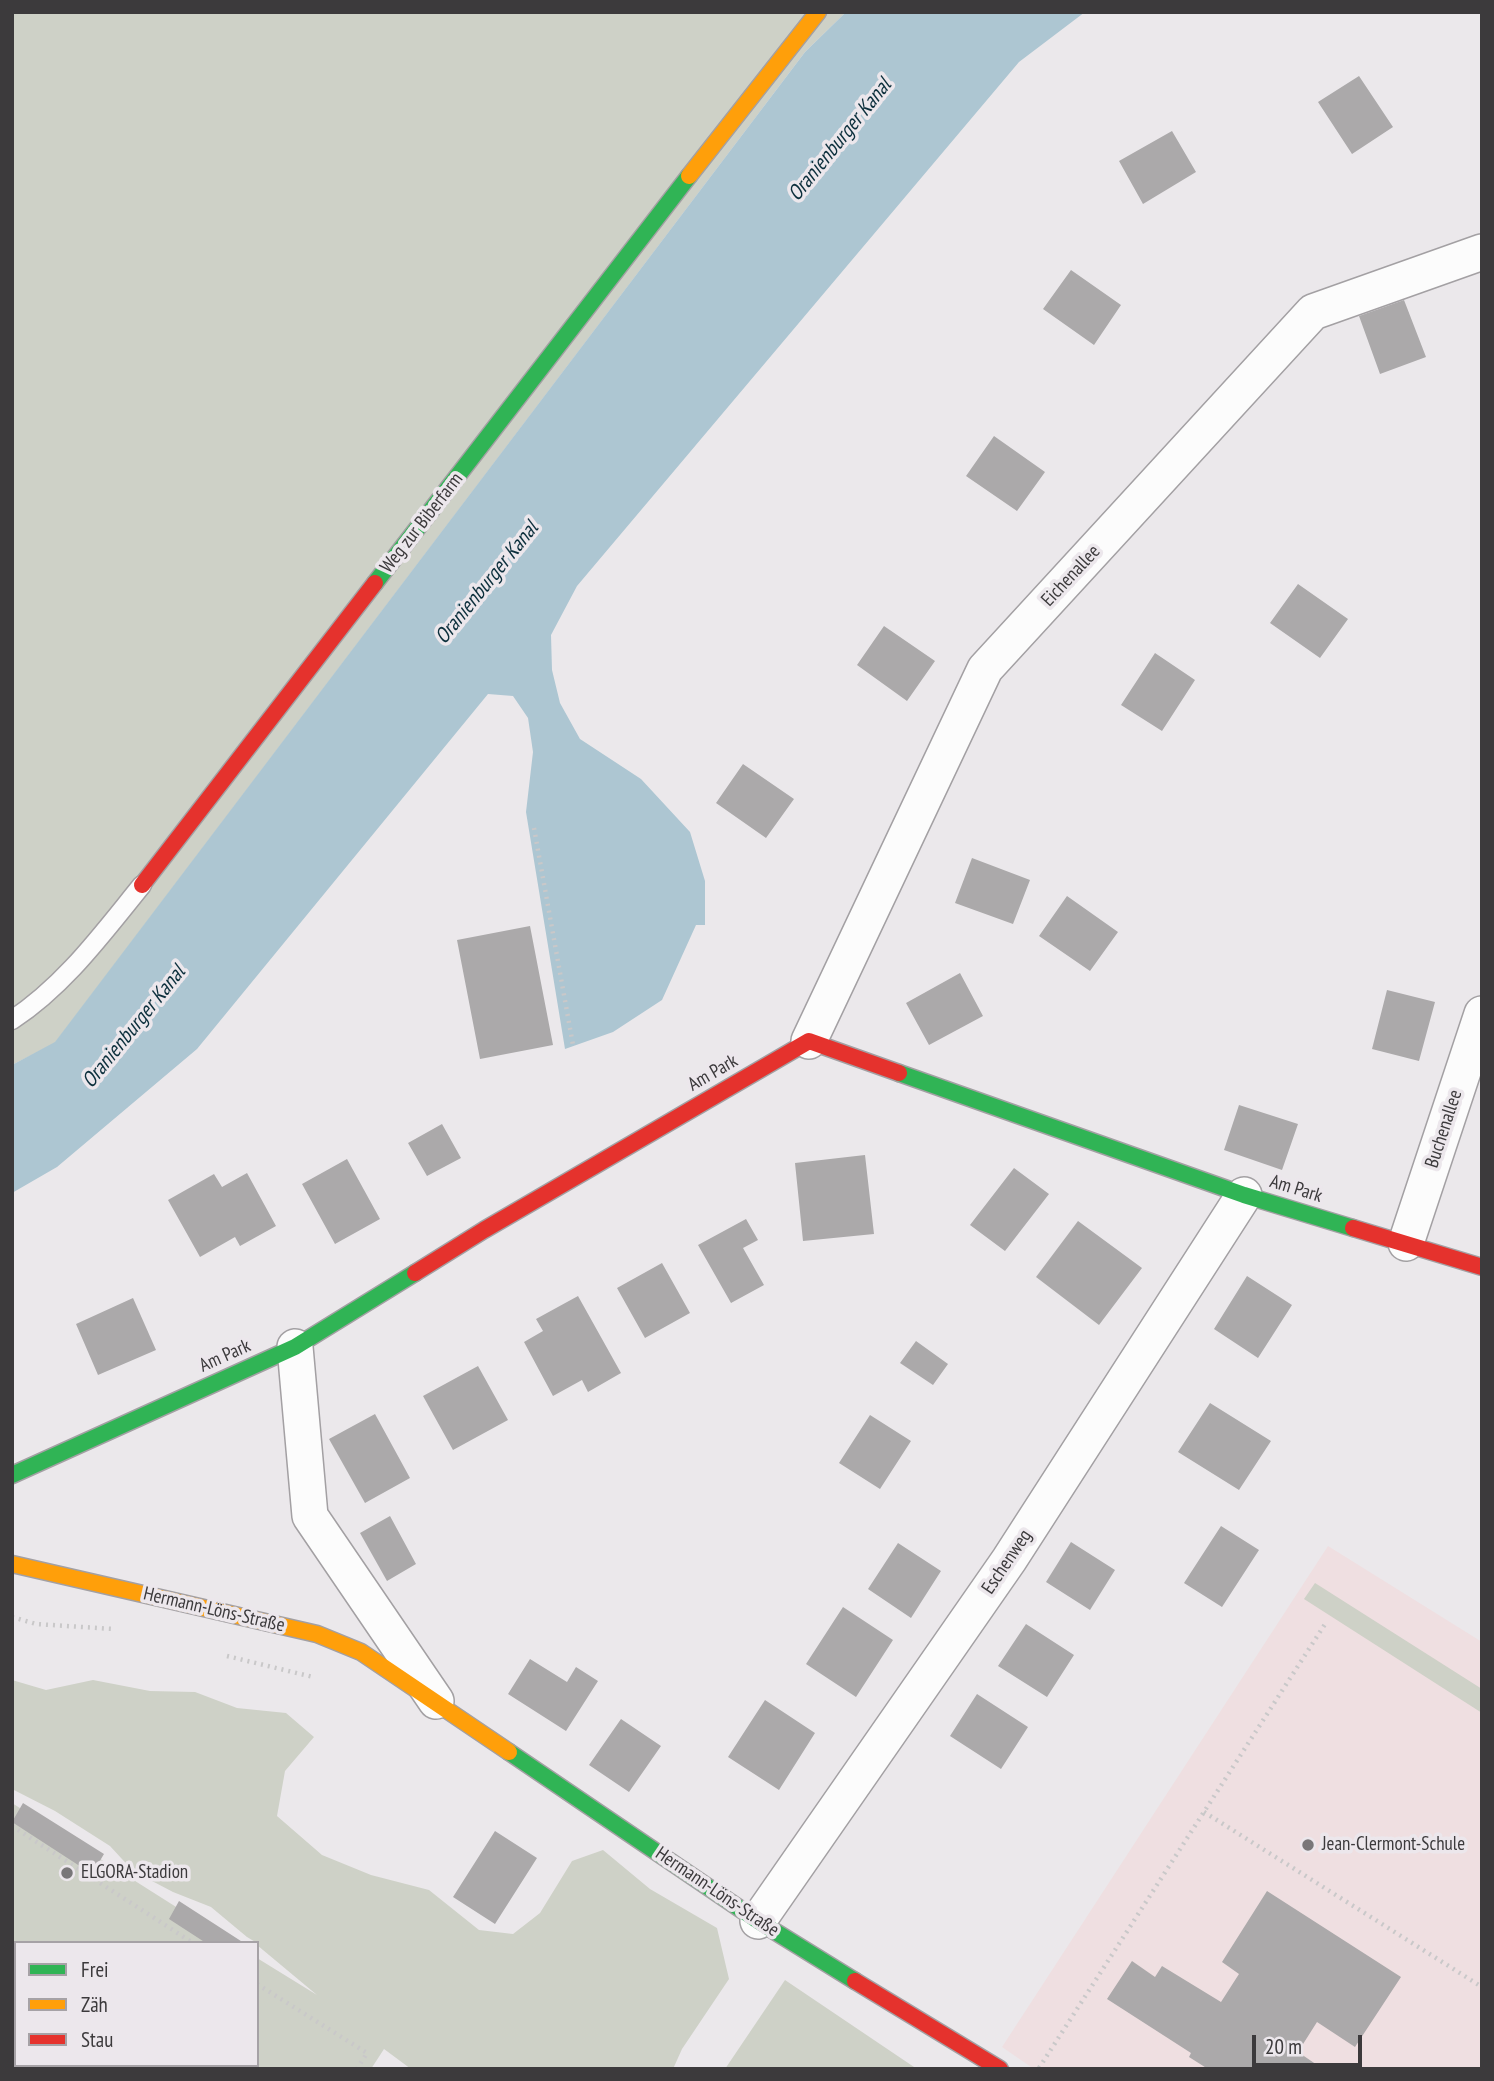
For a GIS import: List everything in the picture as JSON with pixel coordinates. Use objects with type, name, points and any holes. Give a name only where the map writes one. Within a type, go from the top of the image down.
[{"type":"street","name":"Weg zur Biberfarm","points":[[142,886],[818,12]]},
{"type":"street","name":"Eichenallee","points":[[809,1041],[985,669],[1313,313],[1482,252]]},
{"type":"street","name":"Buchenallee","points":[[1406,1244],[1482,1014]]},
{"type":"street","name":"Am Park","points":[[12,1475],[295,1347],[484,1230],[809,1041],[1244,1195],[1482,1268]]},
{"type":"street","name":"Eschenweg","points":[[758,1921],[1009,1560],[1244,1195]]},
{"type":"street","name":"Hermann-Löns-Straße","points":[[295,1347],[310,1516],[440,1706]]},
{"type":"street","name":"Hermann-Löns-Straße","points":[[12,1564],[317,1634],[361,1652],[758,1921],[1000,2069]]},
{"type":"lane","name":"Weg zur Biberfarm","points":[[12,1020],[34,1006],[82,958],[142,886]]},
{"type":"path","points":[[534,828],[573,1045]]},
{"type":"path","points":[[12,1617],[36,1624],[115,1629]]},
{"type":"path","points":[[1038,2069],[1327,1622]]},
{"type":"path","points":[[223,1655],[318,1678]]},
{"type":"path","points":[[1204,1812],[1482,1987]]},
{"type":"path","points":[[12,1826],[190,1941]]},
{"type":"path","points":[[259,1985],[367,2053],[357,2069]]},
{"type":"shaded area","points":[[12,12],[846,12],[805,52],[55,1043],[12,1065]]},
{"type":"shaded area","name":"Jean-Clermont-Schule","points":[[1328,1546],[1482,1642],[1482,2069],[1034,2069],[1002,2047]]},
{"type":"shaded area","points":[[1315,1583],[1482,1689],[1482,1713],[1304,1599]]},
{"type":"shaded area","points":[[12,1680],[46,1690],[93,1680],[150,1691],[195,1692],[237,1708],[286,1713],[314,1737],[285,1771],[277,1816],[322,1855],[371,1875],[429,1890],[479,1930],[513,1934],[540,1913],[572,1861],[603,1850],[650,1889],[717,1928],[729,1979],[682,2049],[673,2069],[411,2069],[384,2049],[371,2069],[12,2069],[12,1803],[230,1941],[14,1941],[14,2067],[259,2067],[259,1959],[317,1995],[259,1947],[259,1941],[247,1937],[211,1907],[173,1892],[133,1871],[110,1846],[55,1811],[12,1789]]},
{"type":"shaded area","points":[[785,1980],[917,2069],[725,2069]]},
{"type":"water","name":"Oranienburger Kanal","points":[[846,12],[1085,12],[1019,62],[577,586],[551,635],[552,670],[560,703],[580,739],[641,779],[690,832],[705,881],[705,925],[696,925],[662,1000],[613,1032],[565,1049],[526,812],[533,752],[528,718],[513,696],[488,694],[197,1049],[57,1167],[12,1193],[12,1065],[55,1042],[805,52]]},
{"type":"building","points":[[1359,76],[1393,127],[1352,154],[1318,102]]},
{"type":"building","points":[[1172,131],[1196,172],[1143,204],[1119,161]]},
{"type":"building","points":[[1071,270],[1121,305],[1094,345],[1043,309]]},
{"type":"building","points":[[1404,300],[1426,357],[1380,374],[1359,316]]},
{"type":"building","points":[[994,436],[1045,472],[1017,511],[966,476]]},
{"type":"building","points":[[1298,584],[1348,619],[1320,658],[1270,623]]},
{"type":"building","points":[[884,626],[935,661],[907,701],[857,665]]},
{"type":"building","points":[[1155,653],[1195,680],[1162,731],[1121,705]]},
{"type":"building","points":[[743,764],[794,799],[766,838],[716,803]]},
{"type":"building","points":[[972,858],[1030,880],[1013,924],[955,903]]},
{"type":"building","points":[[1067,896],[1118,932],[1090,971],[1039,936]]},
{"type":"building","points":[[530,926],[553,1045],[480,1059],[457,940]]},
{"type":"building","points":[[960,973],[983,1016],[929,1045],[906,1003]]},
{"type":"building","points":[[1387,990],[1435,1002],[1419,1061],[1372,1049]]},
{"type":"building","points":[[1239,1105],[1298,1124],[1282,1170],[1224,1150]]},
{"type":"building","points":[[442,1124],[461,1158],[427,1176],[408,1143]]},
{"type":"building","points":[[865,1155],[874,1234],[803,1241],[795,1163]]},
{"type":"building","points":[[347,1159],[380,1219],[335,1244],[302,1184]]},
{"type":"building","points":[[1014,1168],[1049,1194],[1005,1251],[970,1225]]},
{"type":"building","points":[[247,1173],[276,1226],[240,1246],[235,1237],[200,1257],[168,1200],[214,1174],[222,1187]]},
{"type":"building","points":[[746,1219],[758,1240],[743,1248],[764,1285],[731,1303],[698,1245]]},
{"type":"building","points":[[1078,1221],[1142,1268],[1099,1325],[1036,1277]]},
{"type":"building","points":[[662,1263],[690,1313],[645,1338],[617,1288]]},
{"type":"building","points":[[1247,1276],[1292,1305],[1258,1358],[1214,1329]]},
{"type":"building","points":[[578,1296],[621,1373],[588,1392],[582,1380],[553,1396],[524,1342],[543,1331],[536,1319]]},
{"type":"building","points":[[133,1298],[156,1350],[98,1375],[76,1324]]},
{"type":"building","points":[[916,1341],[948,1364],[933,1385],[900,1363]]},
{"type":"building","points":[[478,1366],[508,1420],[453,1450],[423,1396]]},
{"type":"building","points":[[1210,1403],[1271,1441],[1239,1490],[1178,1452]]},
{"type":"building","points":[[375,1414],[410,1478],[365,1503],[329,1439]]},
{"type":"building","points":[[870,1415],[911,1441],[880,1489],[839,1463]]},
{"type":"building","points":[[390,1516],[416,1564],[387,1581],[360,1533]]},
{"type":"building","points":[[1221,1526],[1259,1550],[1222,1607],[1184,1583]]},
{"type":"building","points":[[1071,1542],[1115,1570],[1090,1610],[1046,1582]]},
{"type":"building","points":[[898,1543],[941,1571],[911,1618],[868,1589]]},
{"type":"building","points":[[843,1607],[893,1640],[856,1697],[806,1664]]},
{"type":"building","points":[[1026,1624],[1074,1655],[1047,1697],[998,1666]]},
{"type":"building","points":[[530,1659],[567,1682],[576,1667],[598,1681],[566,1731],[508,1694]]},
{"type":"building","points":[[977,1694],[1028,1727],[1001,1769],[950,1736]]},
{"type":"building","points":[[765,1700],[815,1733],[779,1790],[728,1757]]},
{"type":"building","points":[[621,1719],[661,1746],[629,1792],[589,1765]]},
{"type":"building","points":[[23,1803],[104,1854],[92,1874],[12,1822]]},
{"type":"building","points":[[495,1831],[537,1858],[495,1924],[453,1897]]},
{"type":"building","points":[[1267,1891],[1401,1977],[1355,2047],[1317,2022],[1298,2052],[1323,2069],[1208,2069],[1189,2057],[1191,2053],[1107,1999],[1132,1961],[1155,1977],[1162,1966],[1221,2002],[1239,1974],[1222,1962]]},
{"type":"building","points":[[179,1901],[241,1941],[203,1941],[169,1919]]},
{"type":"traffic: fast","points":[[375,583],[689,176]]},
{"type":"traffic: fast","points":[[899,1073],[1244,1195],[1353,1228]]},
{"type":"traffic: fast","points":[[12,1475],[295,1347],[415,1273]]},
{"type":"traffic: fast","points":[[509,1752],[758,1921],[855,1981]]},
{"type":"traffic: slow","points":[[689,176],[818,12]]},
{"type":"traffic: slow","points":[[12,1564],[317,1634],[361,1652],[509,1752]]},
{"type":"traffic: jam","points":[[142,885],[375,583]]},
{"type":"traffic: jam","points":[[415,1273],[809,1041],[899,1073]]},
{"type":"traffic: jam","points":[[1353,1228],[1482,1267]]},
{"type":"traffic: jam","points":[[855,1981],[1000,2069]]},
{"type":"place","name":"Jean-Clermont-Schule","points":[[1308,1845]]},
{"type":"place","name":"ELGORA-Stadion","points":[[67,1873]]}]
